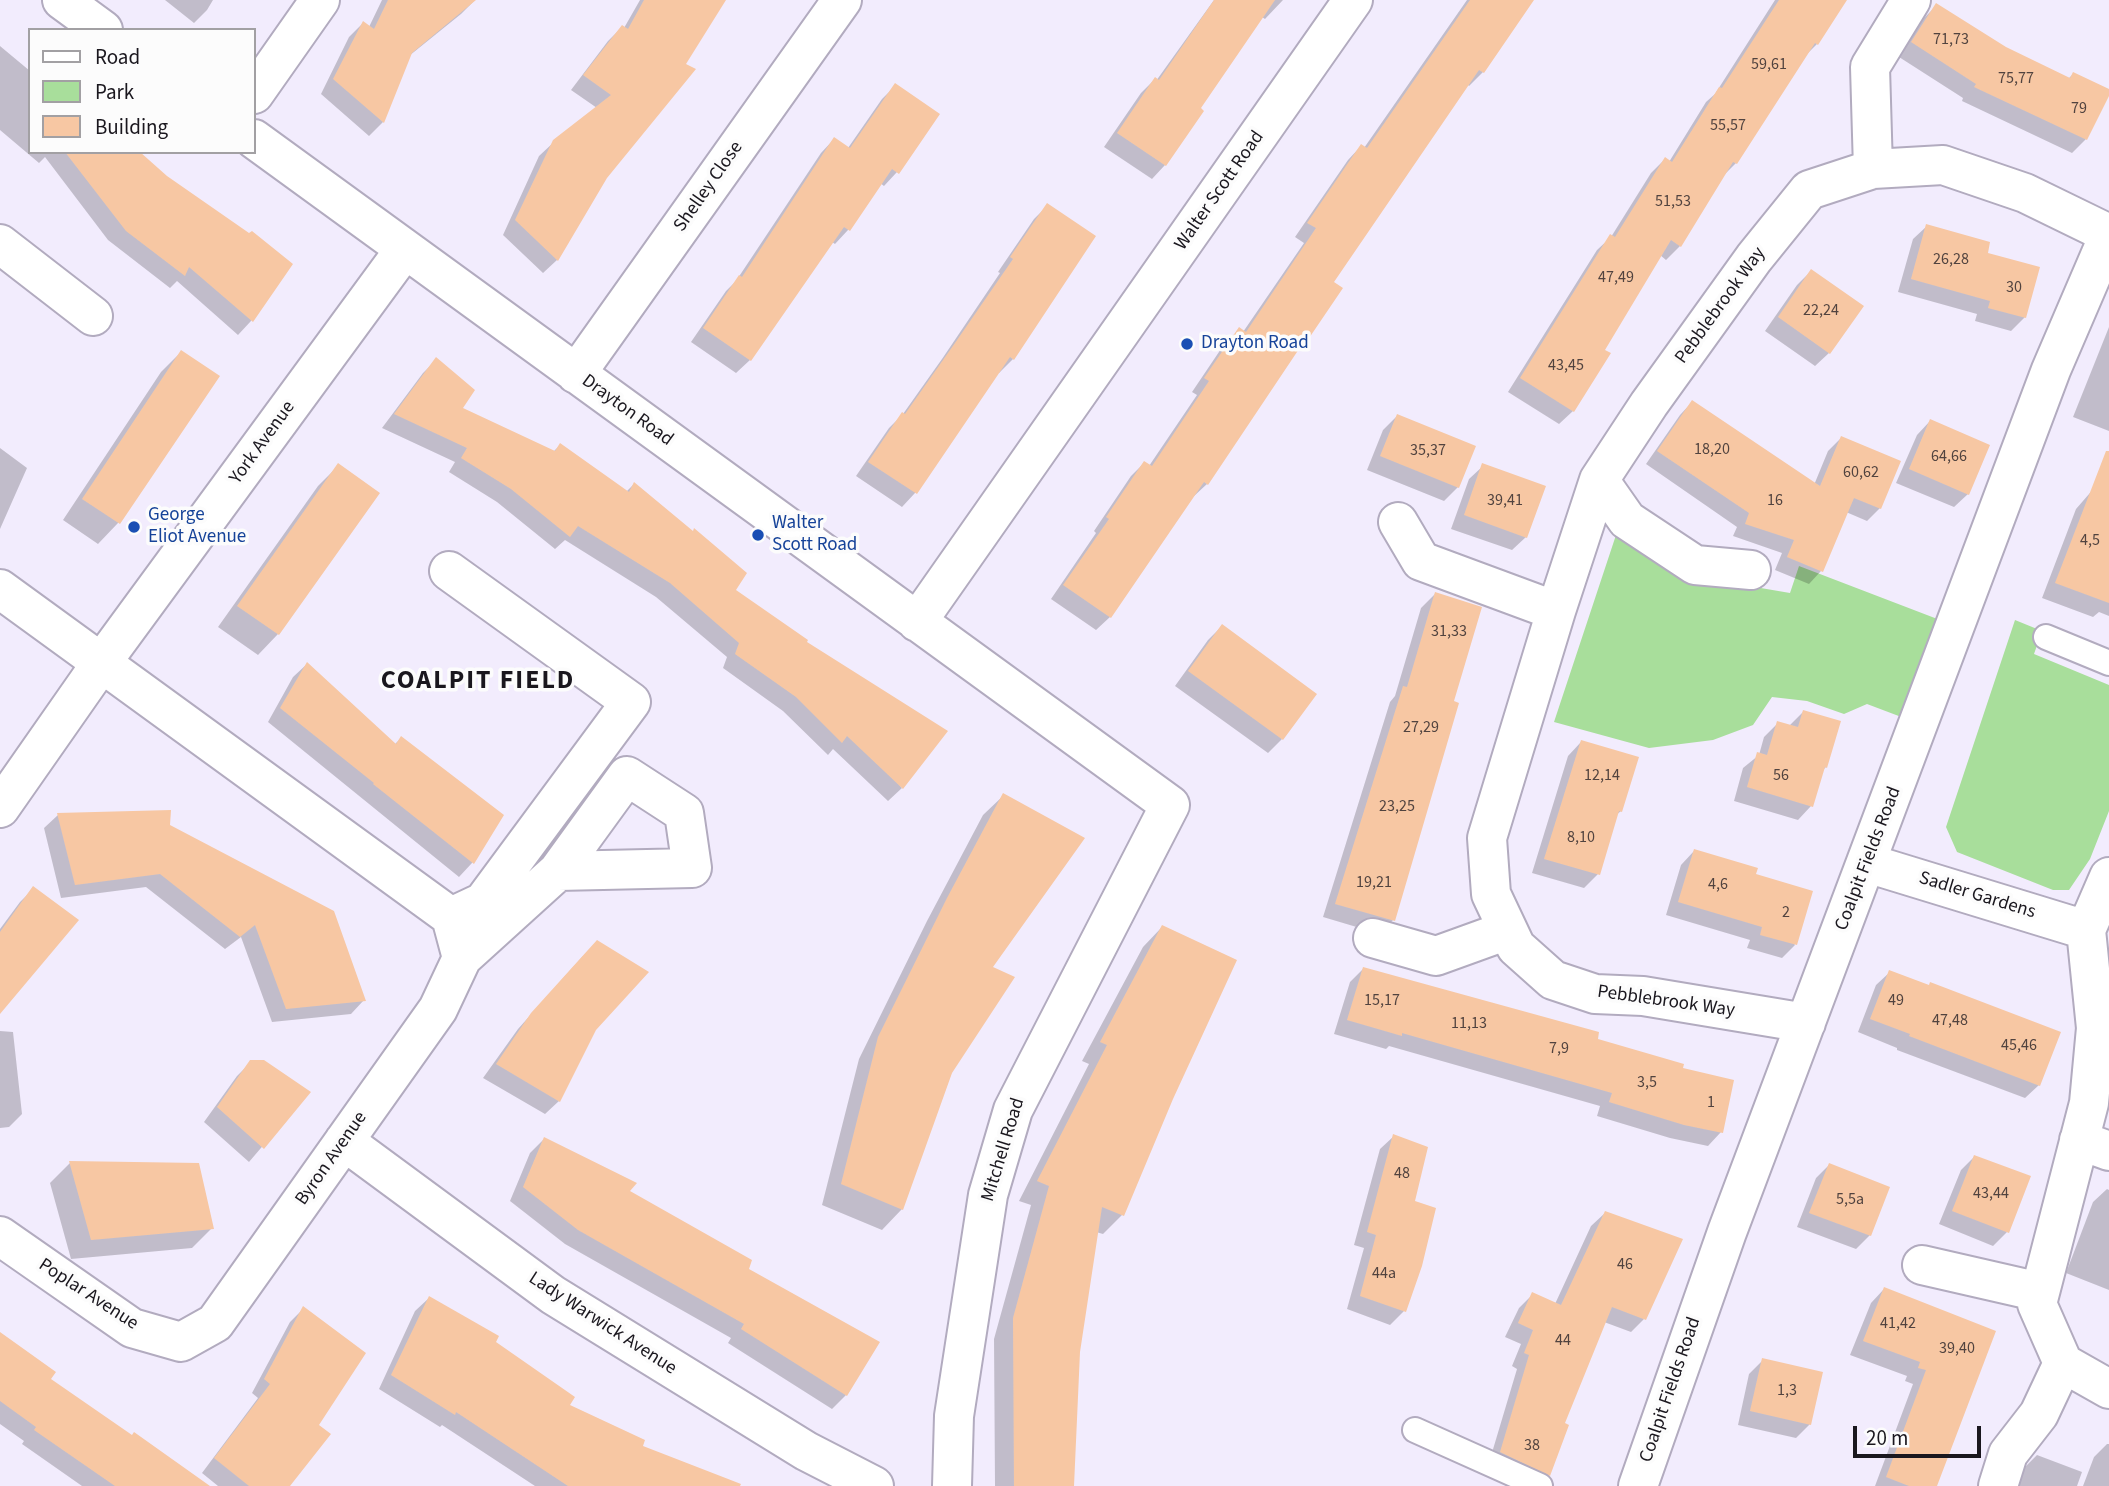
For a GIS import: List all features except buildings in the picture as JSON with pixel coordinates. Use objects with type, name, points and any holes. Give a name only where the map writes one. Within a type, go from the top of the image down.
[{"type":"street","points":[[62,0],[100,28]]},
{"type":"street","points":[[256,91],[320,0]]},
{"type":"street","name":"Shelley Close","points":[[576,374],[842,0]]},
{"type":"street","name":"Walter Scott Road","points":[[917,622],[1353,0]]},
{"type":"street","points":[[1874,169],[1870,67],[1911,0]]},
{"type":"street","name":"Drayton Road","points":[[256,140],[1170,806]]},
{"type":"street","name":"Pebblebrook Way","points":[[1806,1023],[1643,996],[1595,994],[1553,980],[1516,947],[1491,894],[1487,838],[1599,480],[1649,404],[1754,258],[1809,190],[1874,169],[1943,165],[2025,193],[2109,235]]},
{"type":"street","name":"Coalpit Fields Road","points":[[1638,1486],[1727,1232],[2051,370],[2109,235]]},
{"type":"street","points":[[0,244],[93,316]]},
{"type":"street","name":"York Avenue","points":[[0,808],[102,662],[405,249]]},
{"type":"street","points":[[1599,480],[1627,520],[1695,565],[1751,570]]},
{"type":"street","points":[[1398,522],[1421,561],[1556,611]]},
{"type":"street","points":[[449,571],[631,702],[483,902],[451,917]]},
{"type":"street","points":[[0,589],[451,917],[462,958],[558,871]]},
{"type":"street","name":"Mitchell Road","points":[[952,1486],[954,1416],[988,1195],[1013,1110],[1170,806]]},
{"type":"street","name":"Sadler Gardens","points":[[1867,863],[2086,930]]},
{"type":"street","points":[[2109,877],[2086,930],[2096,1028],[2089,1103],[2094,1146],[2037,1304],[2063,1363],[2109,1389]]},
{"type":"street","points":[[1373,938],[1436,956],[1508,930]]},
{"type":"street","name":"Byron Avenue","points":[[181,1342],[215,1323],[438,1009],[462,958]]},
{"type":"street","name":"Lady Warwick Avenue","points":[[344,1141],[553,1295],[806,1451],[874,1486]]},
{"type":"street","name":"Poplar Avenue","points":[[0,1236],[132,1328],[181,1342]]},
{"type":"street","points":[[1922,1265],[2040,1292]]},
{"type":"street","points":[[1998,1486],[2008,1454],[2039,1415],[2063,1363]]},
{"type":"lane","points":[[2046,636],[2109,663]]},
{"type":"lane","points":[[1415,1430],[1540,1486]]},
{"type":"green space","points":[[1617,532],[1708,579],[1790,593],[1799,566],[1940,620],[1904,718],[1867,704],[1844,714],[1807,701],[1772,697],[1753,725],[1713,740],[1649,748],[1554,722]]},
{"type":"green space","points":[[2015,620],[2042,631],[2034,654],[2109,685],[2109,811],[2090,859],[2069,890],[2053,890],[1957,852],[1946,827]]},
{"type":"place","name":"Drayton Road","points":[[1187,344]]},
{"type":"place","name":"George Eliot Avenue","points":[[134,527]]},
{"type":"place","name":"Walter Scott Road","points":[[758,535]]},
{"type":"district","name":"COALPIT FIELD","points":[[478,682]]}]
